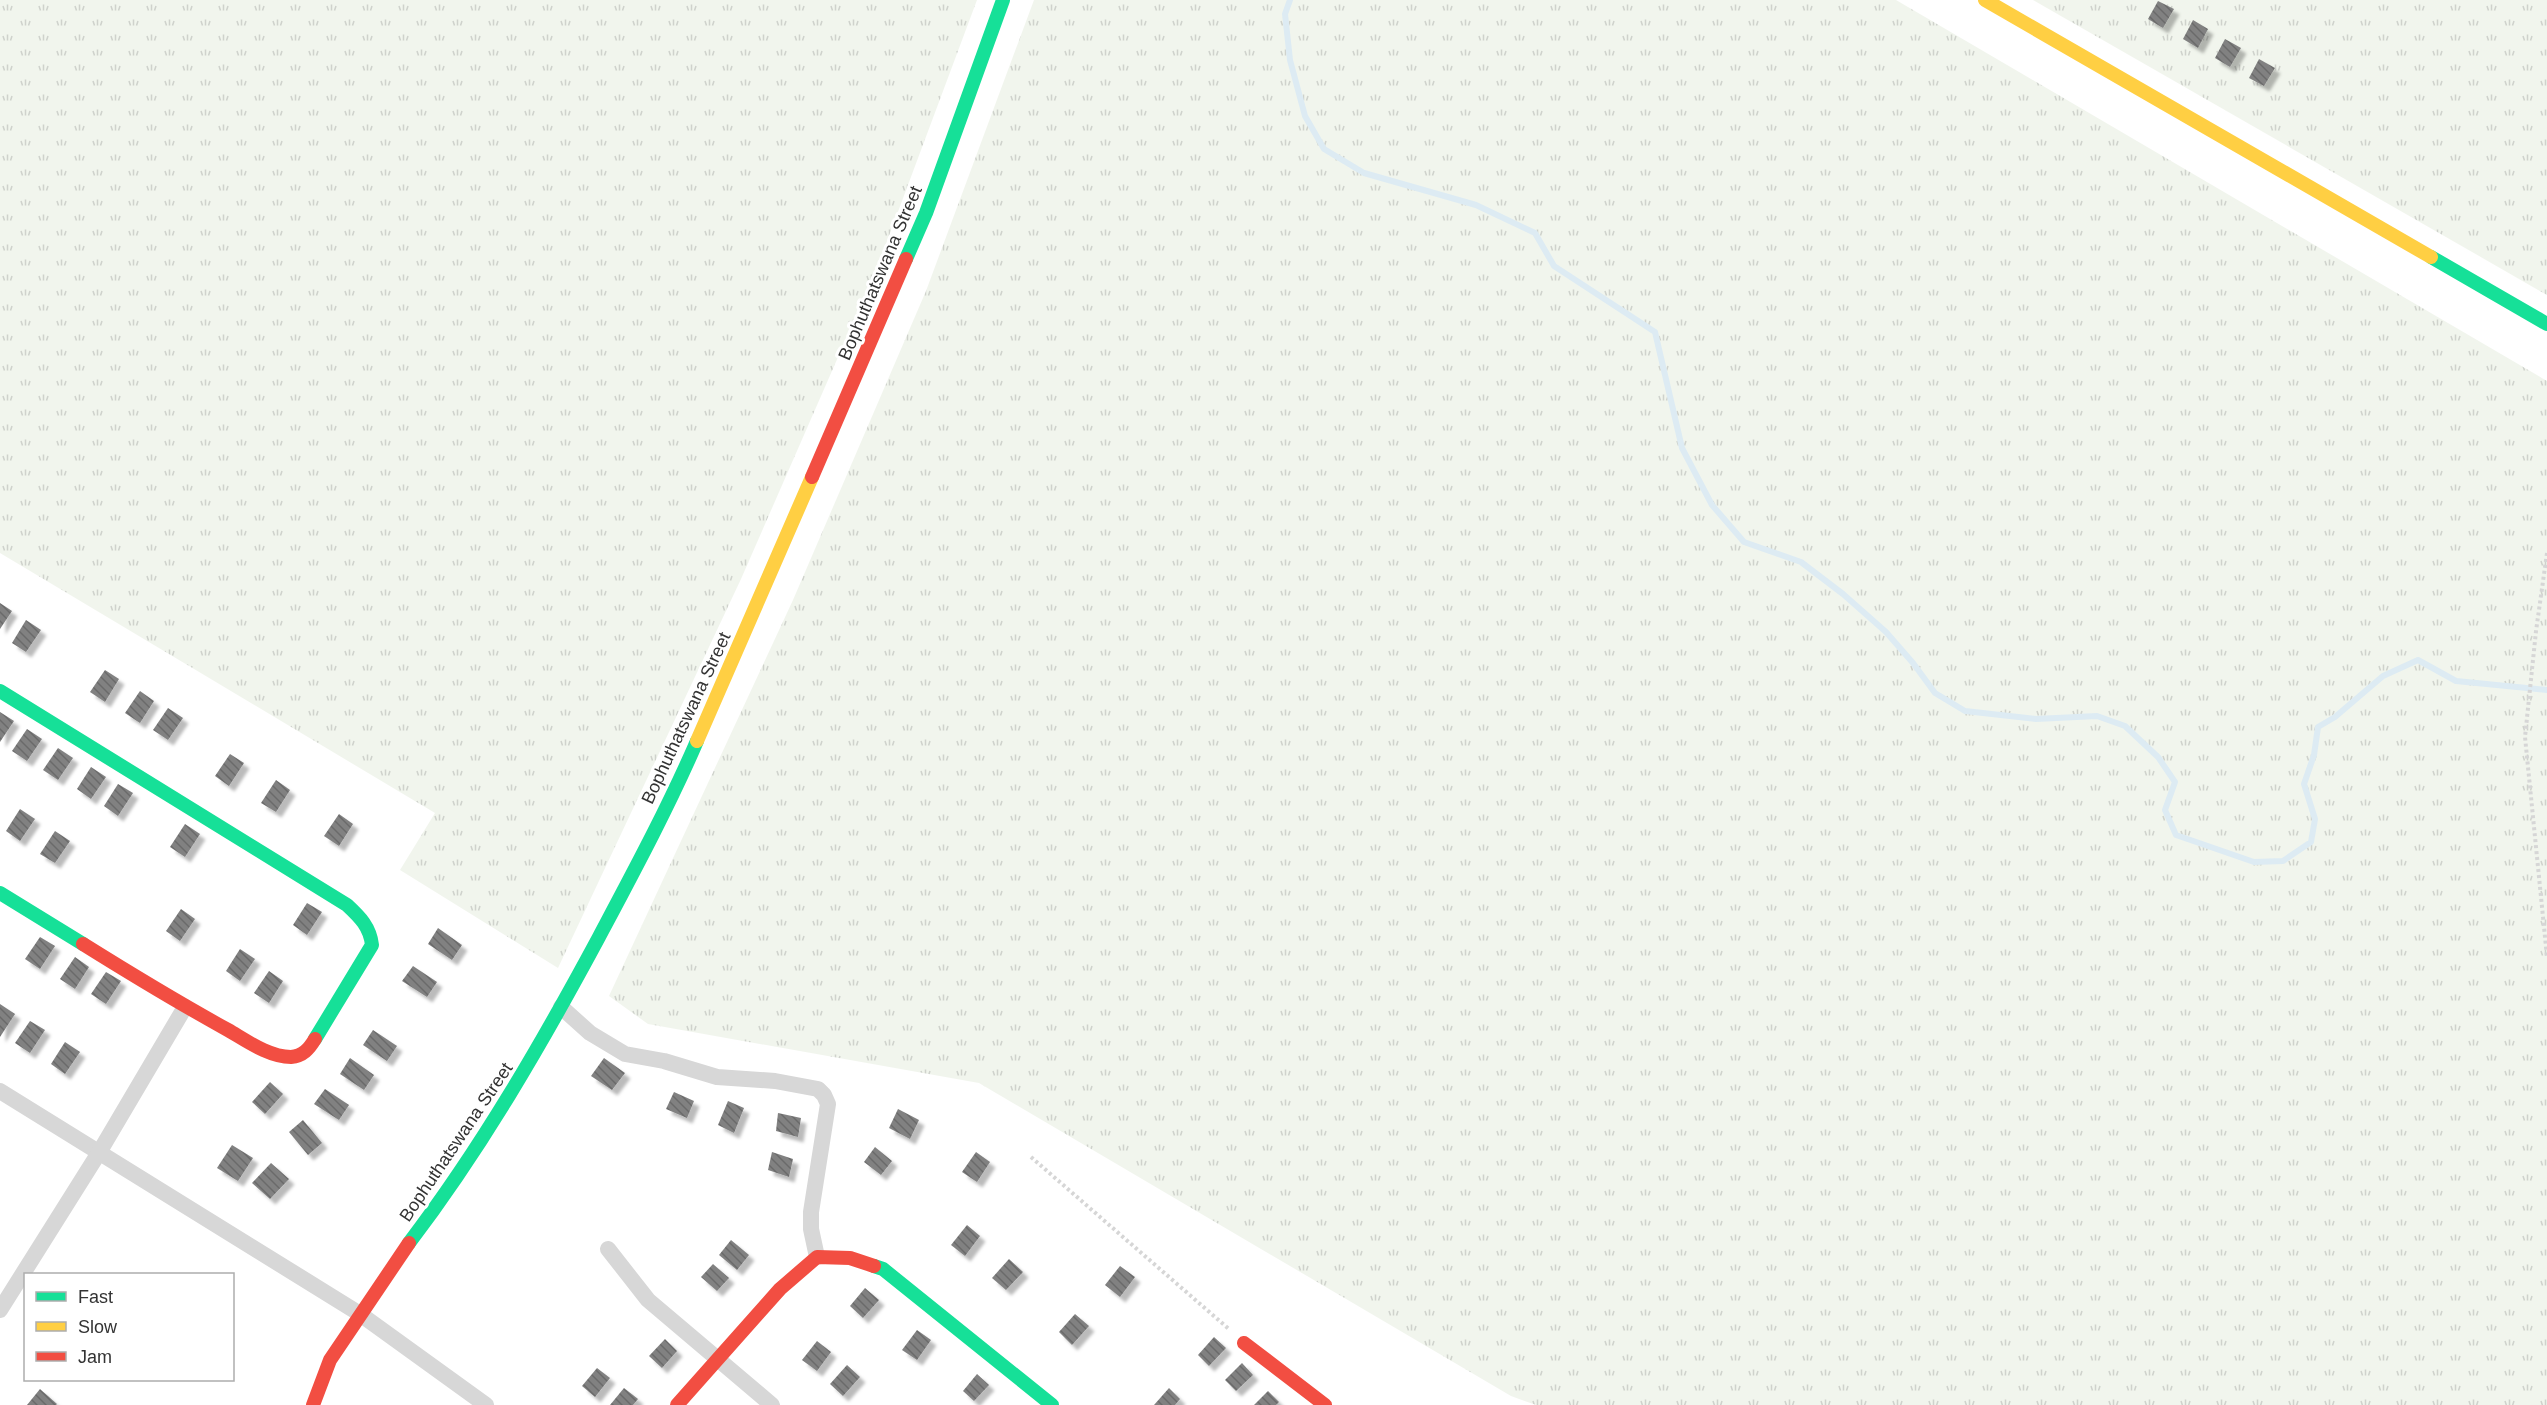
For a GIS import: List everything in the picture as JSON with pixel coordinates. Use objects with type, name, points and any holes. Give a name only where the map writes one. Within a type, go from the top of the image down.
[{"type":"street","name":"Bophuthatswana Street","points":[[312,1404],[330,1360],[395,1262],[451,1188],[544,1040],[666,806],[694,749],[926,213],[1003,0]]},
{"type":"street","points":[[1985,0],[2547,324]]},
{"type":"street","points":[[0,691],[347,904],[363,920],[371,934],[372,945],[309,1049],[299,1056],[281,1056],[270,1053],[185,1007],[0,893]]},
{"type":"street","points":[[0,1310],[100,1151],[185,1007]]},
{"type":"street","points":[[561,1007],[590,1033],[625,1054],[664,1061],[717,1077],[775,1081],[818,1089],[828,1104],[811,1212],[810,1229],[817,1257]]},
{"type":"street","points":[[0,1091],[360,1314],[486,1405]]},
{"type":"street","points":[[608,1249],[648,1300],[772,1405]]},
{"type":"street","points":[[677,1405],[780,1289],[817,1257],[850,1258],[883,1269],[1053,1405]]},
{"type":"street","points":[[1244,1342],[1325,1405]]},
{"type":"path","points":[[2547,553],[2525,737],[2547,957]]},
{"type":"path","points":[[1031,1157],[1244,1342]]},
{"type":"green space","points":[[0,0],[977,0],[877,268],[741,579],[558,968],[400,870],[435,813],[0,553]]},
{"type":"green space","points":[[1034,0],[1896,0],[2547,381],[2547,1405],[1536,1405],[1511,1396],[979,1083],[648,1024],[609,996],[793,600],[926,291]]},
{"type":"green space","points":[[2033,0],[2547,0],[2547,295]]},
{"type":"building","points":[[2158,1],[2174,9],[2163,28],[2148,19]]},
{"type":"building","points":[[2193,20],[2208,29],[2198,48],[2183,39]]},
{"type":"building","points":[[2225,39],[2241,48],[2230,67],[2215,58]]},
{"type":"building","points":[[2259,59],[2275,68],[2264,86],[2249,78]]},
{"type":"building","points":[[0,603],[12,611],[0,629]]},
{"type":"building","points":[[26,620],[41,630],[26,652],[12,643]]},
{"type":"building","points":[[105,670],[119,679],[105,702],[90,692]]},
{"type":"building","points":[[140,691],[154,701],[140,723],[125,713]]},
{"type":"building","points":[[168,708],[183,718],[168,740],[153,730]]},
{"type":"building","points":[[0,712],[14,721],[0,742]]},
{"type":"building","points":[[27,729],[42,739],[27,761],[12,751]]},
{"type":"building","points":[[58,748],[73,758],[58,780],[43,770]]},
{"type":"building","points":[[230,754],[244,763],[229,786],[215,776]]},
{"type":"building","points":[[91,767],[106,777],[91,799],[77,789]]},
{"type":"building","points":[[276,780],[290,790],[276,812],[261,803]]},
{"type":"building","points":[[118,784],[133,793],[118,816],[104,806]]},
{"type":"building","points":[[20,809],[35,819],[20,841],[6,831]]},
{"type":"building","points":[[339,814],[353,824],[339,846],[324,836]]},
{"type":"building","points":[[185,824],[200,834],[185,857],[170,847]]},
{"type":"building","points":[[55,831],[70,841],[55,863],[40,854]]},
{"type":"building","points":[[307,903],[322,912],[307,935],[293,925]]},
{"type":"building","points":[[181,909],[195,919],[180,941],[166,931]]},
{"type":"building","points":[[438,928],[462,945],[452,960],[428,944]]},
{"type":"building","points":[[40,937],[55,946],[40,969],[25,959]]},
{"type":"building","points":[[240,949],[255,959],[240,981],[226,971]]},
{"type":"building","points":[[75,957],[89,967],[75,989],[60,979]]},
{"type":"building","points":[[413,966],[437,982],[427,997],[402,981]]},
{"type":"building","points":[[269,971],[283,981],[269,1003],[254,993]]},
{"type":"building","points":[[106,972],[121,981],[106,1004],[91,994]]},
{"type":"building","points":[[0,1004],[15,1014],[0,1037]]},
{"type":"building","points":[[30,1021],[45,1030],[30,1053],[15,1043]]},
{"type":"building","points":[[373,1030],[397,1046],[387,1061],[363,1045]]},
{"type":"building","points":[[65,1042],[80,1052],[65,1074],[51,1064]]},
{"type":"building","points":[[350,1058],[374,1075],[364,1090],[340,1074]]},
{"type":"building","points":[[604,1058],[625,1073],[612,1090],[591,1076]]},
{"type":"building","points":[[270,1082],[283,1094],[265,1114],[252,1102]]},
{"type":"building","points":[[325,1089],[349,1105],[339,1120],[314,1104]]},
{"type":"building","points":[[674,1092],[694,1101],[687,1118],[666,1109]]},
{"type":"building","points":[[728,1101],[744,1108],[734,1133],[718,1125]]},
{"type":"building","points":[[898,1109],[919,1120],[910,1139],[889,1128]]},
{"type":"building","points":[[778,1113],[801,1118],[798,1137],[776,1131]]},
{"type":"building","points":[[303,1120],[322,1143],[308,1155],[289,1132]]},
{"type":"building","points":[[232,1145],[253,1158],[238,1181],[217,1168]]},
{"type":"building","points":[[875,1147],[892,1161],[881,1175],[864,1162]]},
{"type":"building","points":[[772,1152],[793,1159],[789,1177],[768,1170]]},
{"type":"building","points":[[976,1152],[990,1162],[977,1182],[962,1172]]},
{"type":"building","points":[[271,1163],[289,1179],[270,1199],[252,1183]]},
{"type":"building","points":[[967,1225],[980,1236],[965,1256],[951,1245]]},
{"type":"building","points":[[731,1240],[749,1255],[737,1270],[719,1255]]},
{"type":"building","points":[[1009,1259],[1023,1272],[1006,1290],[992,1278]]},
{"type":"building","points":[[713,1264],[729,1278],[717,1291],[701,1277]]},
{"type":"building","points":[[1120,1266],[1135,1277],[1120,1297],[1105,1285]]},
{"type":"building","points":[[865,1288],[879,1300],[863,1318],[850,1306]]},
{"type":"building","points":[[1075,1314],[1089,1326],[1072,1345],[1059,1332]]},
{"type":"building","points":[[917,1330],[931,1340],[917,1360],[902,1350]]},
{"type":"building","points":[[1214,1337],[1226,1348],[1209,1366],[1198,1355]]},
{"type":"building","points":[[665,1339],[677,1351],[662,1368],[649,1356]]},
{"type":"building","points":[[817,1341],[831,1352],[817,1371],[802,1360]]},
{"type":"building","points":[[1242,1363],[1253,1375],[1236,1391],[1225,1380]]},
{"type":"building","points":[[847,1365],[860,1377],[843,1396],[830,1384]]},
{"type":"building","points":[[597,1368],[610,1378],[595,1397],[582,1386]]},
{"type":"building","points":[[977,1374],[989,1385],[974,1401],[963,1391]]},
{"type":"building","points":[[624,1388],[638,1399],[633,1405],[610,1405]]},
{"type":"building","points":[[1169,1388],[1180,1399],[1175,1405],[1154,1405]]},
{"type":"building","points":[[40,1389],[57,1404],[27,1405]]},
{"type":"building","points":[[1268,1391],[1279,1402],[1276,1405],[1254,1405]]},
{"type":"waterway","points":[[1290,0],[1285,14],[1290,60],[1305,116],[1324,149],[1364,173],[1476,205],[1535,233],[1554,266],[1655,332],[1682,448],[1712,505],[1744,542],[1801,562],[1843,594],[1886,632],[1935,693],[1965,711],[2036,719],[2097,716],[2125,726],[2158,757],[2175,782],[2165,810],[2176,835],[2254,862],[2283,861],[2311,842],[2315,819],[2304,784],[2314,755],[2318,727],[2335,717],[2383,676],[2418,660],[2456,681],[2547,690]]},
{"type":"traffic: fast","points":[[906,259],[926,213],[1003,0]]},
{"type":"traffic: fast","points":[[2431,257],[2547,324]]},
{"type":"traffic: fast","points":[[0,691],[347,905],[360,918],[367,928],[372,945],[315,1039]]},
{"type":"traffic: fast","points":[[409,1243],[486,1132],[556,1016],[650,840],[697,741]]},
{"type":"traffic: fast","points":[[0,893],[83,944]]},
{"type":"traffic: fast","points":[[874,1266],[883,1269],[1052,1405]]},
{"type":"traffic: slow","points":[[1985,0],[2431,257]]},
{"type":"traffic: slow","points":[[697,741],[812,477]]},
{"type":"traffic: jam","points":[[812,477],[906,259]]},
{"type":"traffic: jam","points":[[83,944],[173,999],[266,1051],[291,1057],[305,1051],[315,1039]]},
{"type":"traffic: jam","points":[[313,1405],[330,1360],[409,1243]]},
{"type":"traffic: jam","points":[[677,1405],[780,1289],[817,1257],[850,1258],[874,1266]]},
{"type":"traffic: jam","points":[[1244,1343],[1325,1405]]}]
